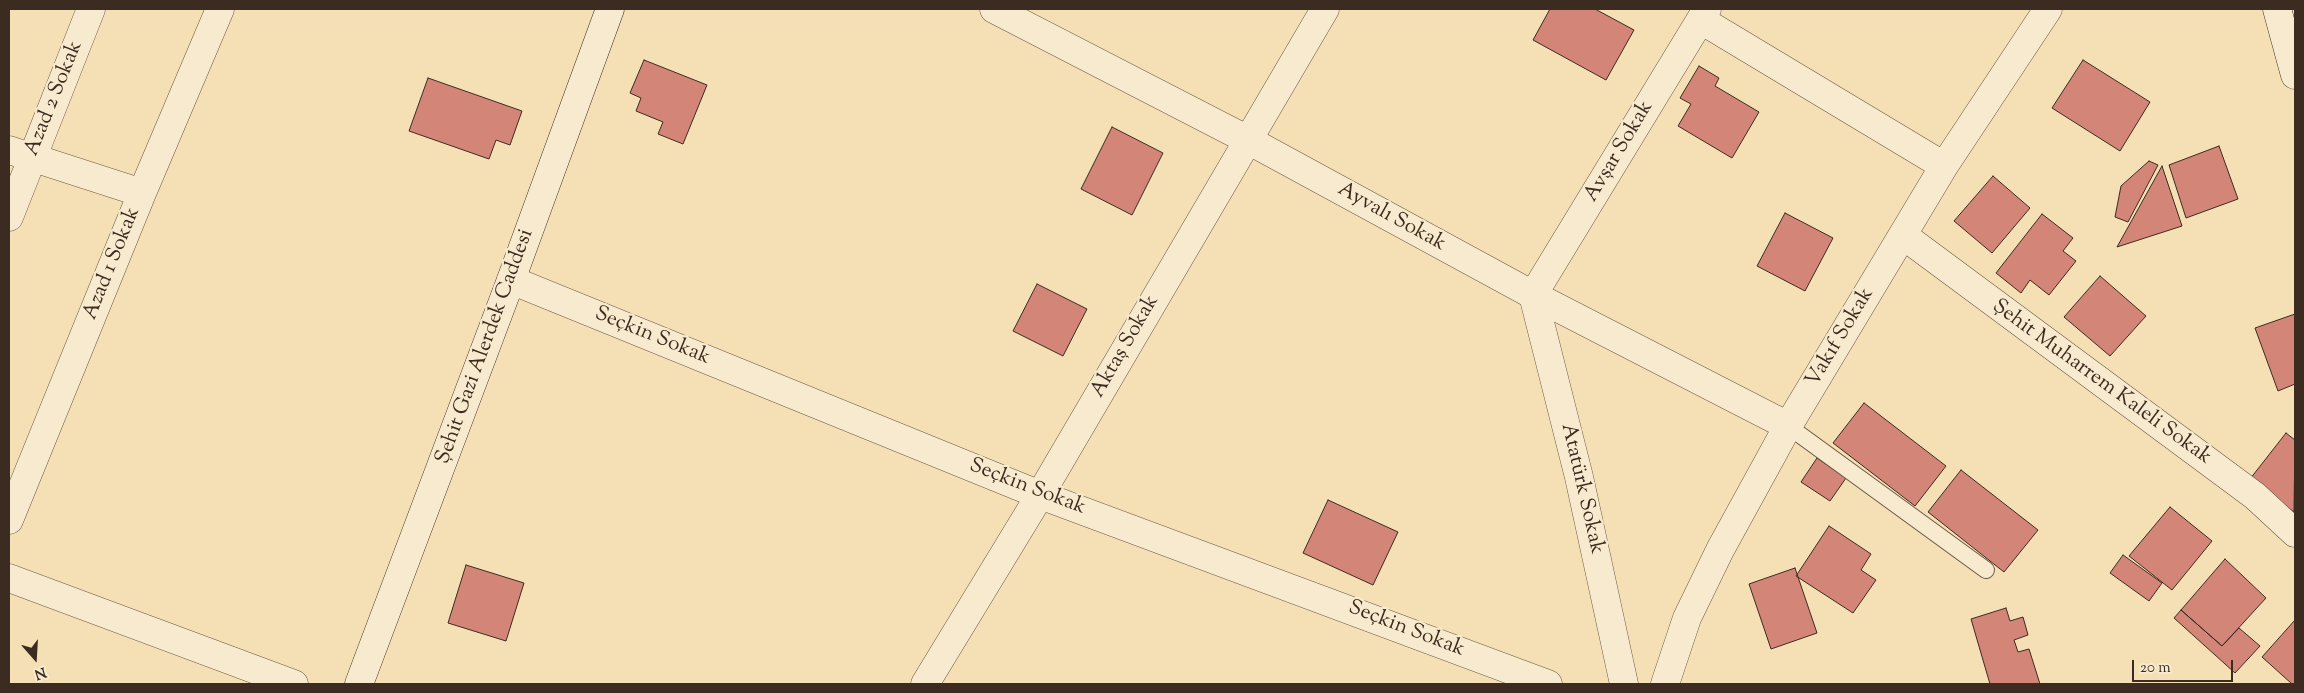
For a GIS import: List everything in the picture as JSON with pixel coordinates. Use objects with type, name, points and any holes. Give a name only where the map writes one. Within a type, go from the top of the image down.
[{"type":"street","name":"Azad 2 Sokak","points":[[9,217],[20,153],[91,9]]},
{"type":"street","name":"Azad 1 Sokak","points":[[9,520],[220,9]]},
{"type":"street","name":"Şehit Gazi Alerdek Caddesi","points":[[359,684],[512,280],[610,9]]},
{"type":"street","name":"Ayvalı Sokak","points":[[994,9],[1248,140],[1533,295],[1788,426]]},
{"type":"street","name":"Aktaş Sokak","points":[[925,684],[943,651],[1040,495],[1324,9]]},
{"type":"street","name":"Vakıf Sokak","points":[[1665,684],[1687,618],[1720,550],[1788,426],[1904,236],[1944,166],[2048,9]]},
{"type":"street","points":[[2278,9],[2295,75]]},
{"type":"street","points":[[1704,14],[1944,166]]},
{"type":"street","name":"Avşar Sokak","points":[[1533,295],[1704,14]]},
{"type":"street","points":[[20,153],[142,194]]},
{"type":"street","name":"Şehit Muharrem Kaleli Sokak","points":[[1904,236],[2255,496],[2295,534]]},
{"type":"street","name":"Seçkin Sokak","points":[[512,280],[1040,495],[1548,684]]},
{"type":"street","name":"Atatürk Sokak","points":[[1533,295],[1579,477],[1624,684]]},
{"type":"street","points":[[9,578],[294,684]]},
{"type":"lane","points":[[1788,426],[1986,570]]},
{"type":"building","points":[[1550,9],[1595,9],[1634,30],[1606,80],[1533,40]]},
{"type":"building","points":[[644,60],[707,85],[683,144],[658,134],[663,122],[636,111],[641,98],[630,93]]},
{"type":"building","points":[[2083,60],[2150,102],[2120,151],[2052,108]]},
{"type":"building","points":[[1699,66],[1719,78],[1715,86],[1759,112],[1732,158],[1678,126],[1691,104],[1680,98]]},
{"type":"building","points":[[428,78],[522,111],[510,145],[496,140],[489,159],[409,131]]},
{"type":"building","points":[[1112,127],[1163,153],[1132,215],[1081,189]]},
{"type":"building","points":[[2219,146],[2238,199],[2186,218],[2169,165]]},
{"type":"building","points":[[2149,161],[2158,165],[2128,222],[2115,217],[2121,186]]},
{"type":"building","points":[[2162,166],[2182,226],[2117,247]]},
{"type":"building","points":[[1993,176],[2030,208],[1992,253],[1954,221]]},
{"type":"building","points":[[1785,213],[1833,238],[1805,291],[1757,266]]},
{"type":"building","points":[[2042,214],[2073,238],[2063,251],[2076,261],[2049,295],[2030,280],[2021,293],[1996,273]]},
{"type":"building","points":[[2100,276],[2146,316],[2110,356],[2064,317]]},
{"type":"building","points":[[1037,284],[1087,309],[1063,356],[1013,331]]},
{"type":"building","points":[[2295,314],[2295,384],[2278,391],[2255,328]]},
{"type":"building","points":[[1864,403],[1946,466],[1915,506],[1833,443]]},
{"type":"building","points":[[2286,433],[2295,440],[2294,512],[2250,479]]},
{"type":"building","points":[[1817,458],[1846,478],[1830,501],[1801,482]]},
{"type":"building","points":[[1961,470],[2038,530],[2004,572],[1928,512]]},
{"type":"building","points":[[1328,500],[1398,532],[1373,585],[1303,553]]},
{"type":"building","points":[[2170,507],[2212,541],[2172,590],[2129,556]]},
{"type":"building","points":[[1829,526],[1871,554],[1861,570],[1876,580],[1853,613],[1796,576]]},
{"type":"building","points":[[2123,555],[2162,583],[2149,601],[2110,573]]},
{"type":"building","points":[[2225,559],[2266,598],[2222,646],[2181,610]]},
{"type":"building","points":[[466,565],[524,583],[506,641],[448,623]]},
{"type":"building","points":[[1795,568],[1817,633],[1771,649],[1749,584]]},
{"type":"building","points":[[2006,608],[2010,621],[2023,617],[2028,635],[2014,640],[2018,652],[2029,649],[2040,684],[1990,684],[1971,619]]},
{"type":"building","points":[[2181,610],[2222,646],[2239,628],[2260,646],[2235,673],[2174,618]]},
{"type":"building","points":[[2295,620],[2295,684],[2292,684],[2262,657]]}]
